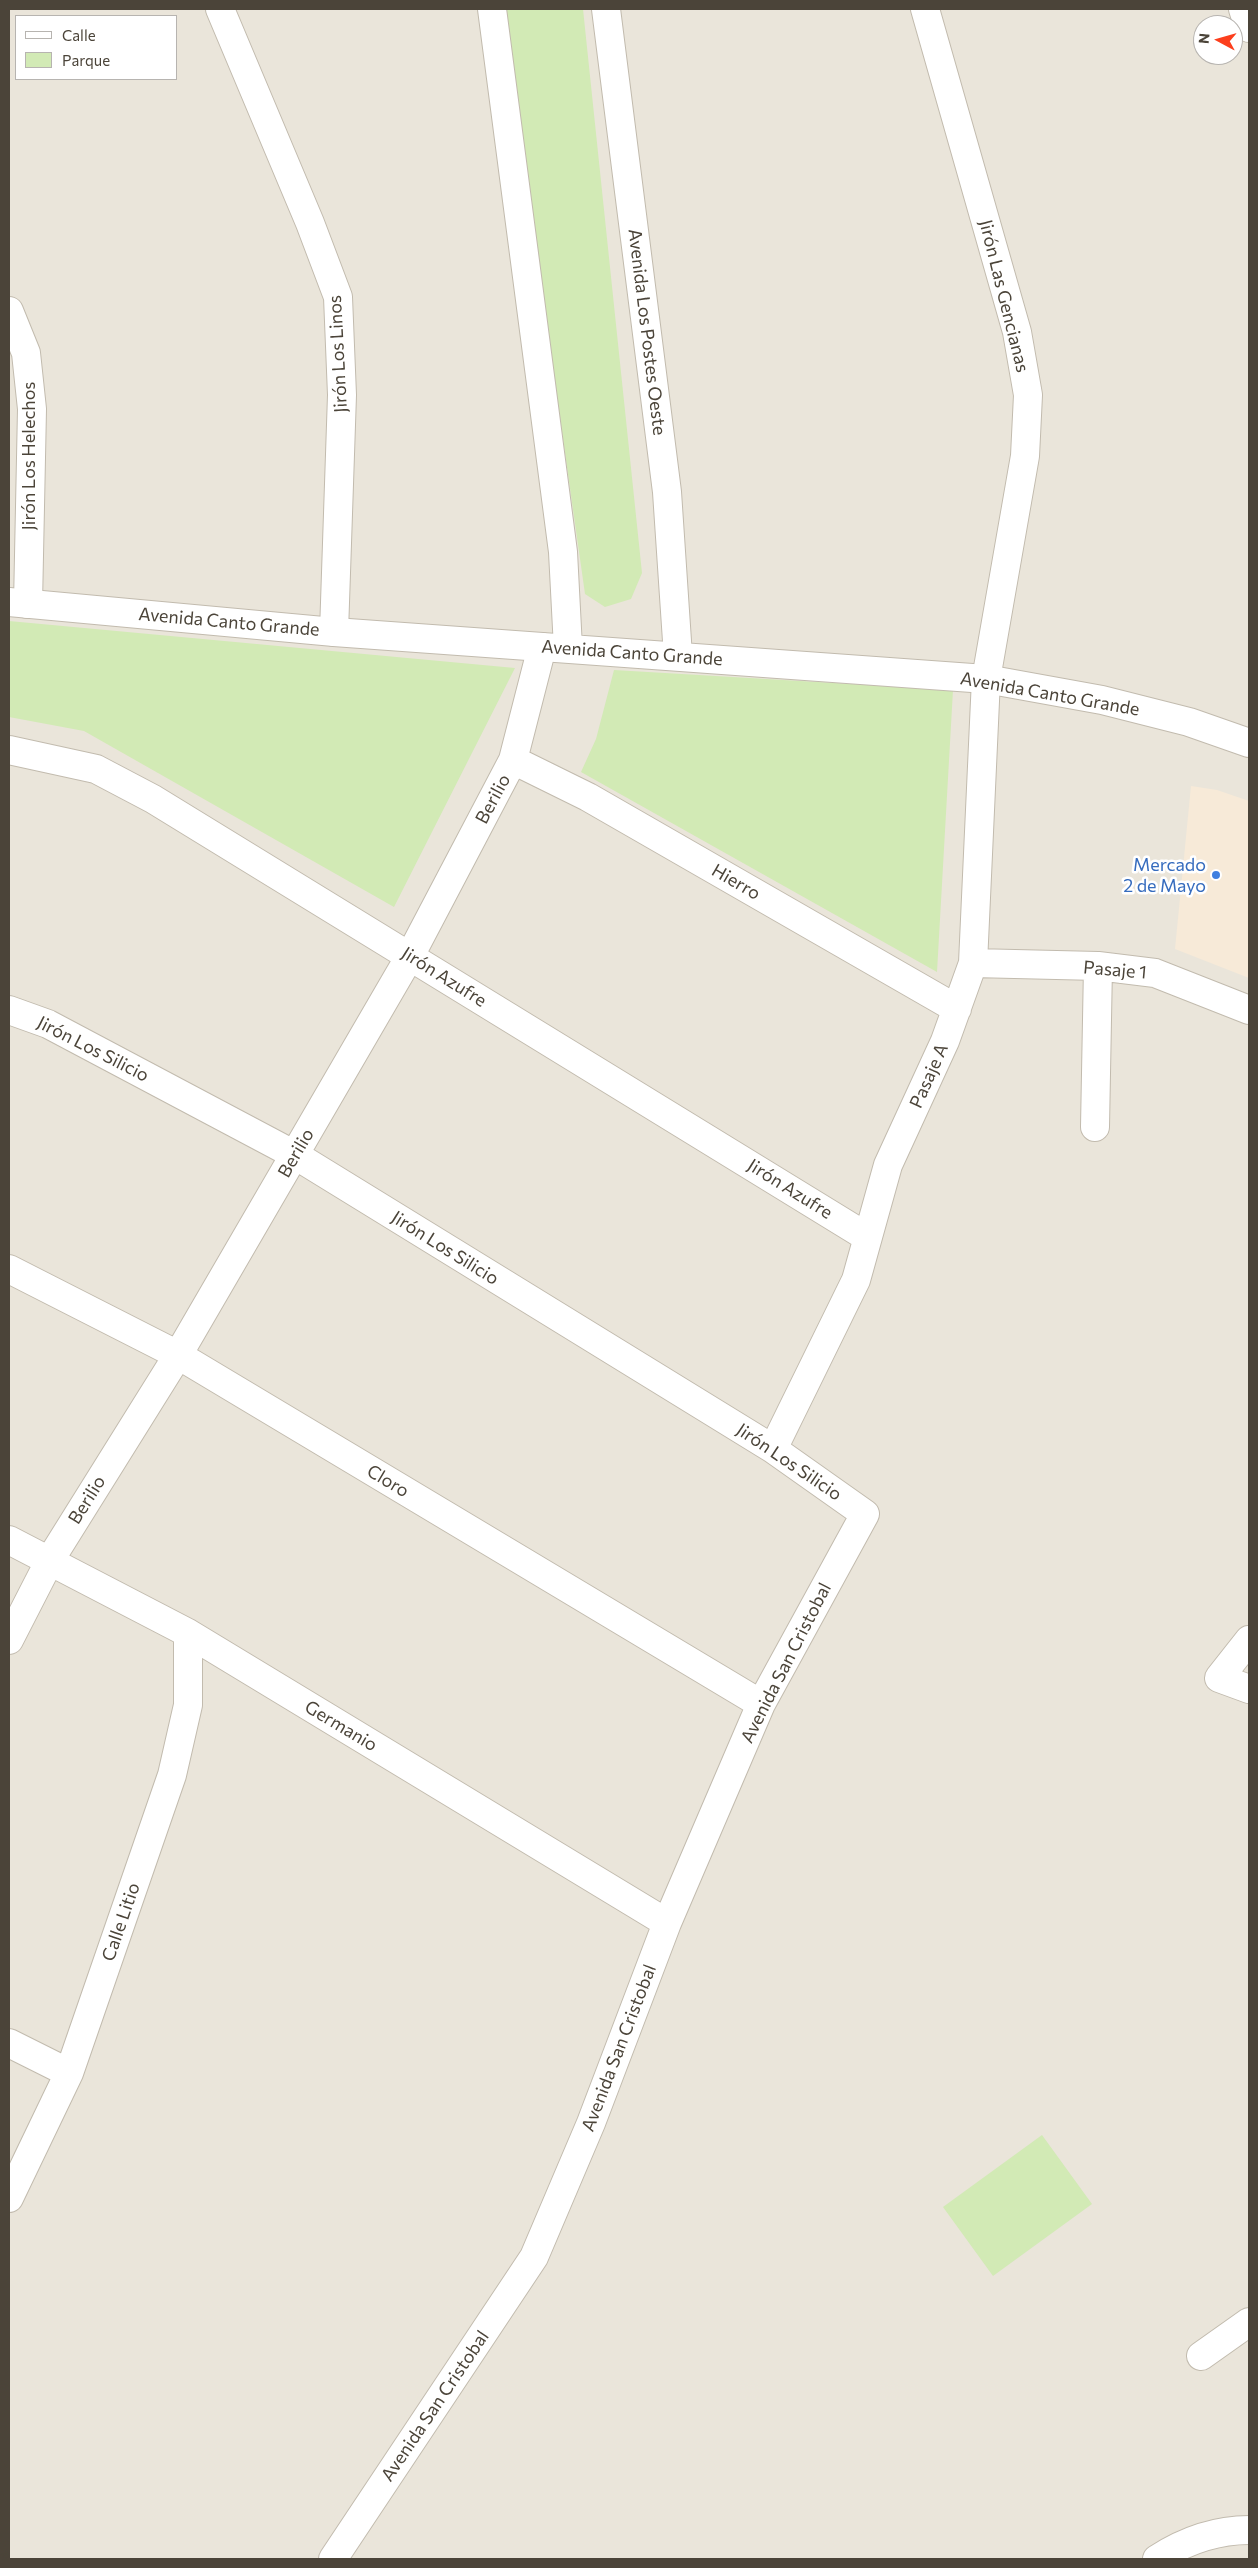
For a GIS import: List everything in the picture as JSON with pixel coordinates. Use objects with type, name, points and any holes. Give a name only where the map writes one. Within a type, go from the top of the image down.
[{"type":"street","name":"Jirón Los Linos","points":[[220,9],[310,223],[338,297],[342,395],[334,632]]},
{"type":"street","points":[[492,9],[563,552],[555,647]]},
{"type":"street","name":"Avenida Los Postes Oeste","points":[[606,9],[667,492],[678,656]]},
{"type":"street","name":"Jirón Las Gencianas","points":[[925,9],[1017,332],[1028,396],[1025,456],[986,679]]},
{"type":"street","points":[[1243,9],[1249,28]]},
{"type":"street","name":"Jirón Los Helechos","points":[[9,311],[26,353],[32,409],[18,603]]},
{"type":"street","name":"Avenida Canto Grande","points":[[18,603],[334,632],[986,679],[1102,700],[1190,722],[1249,742]]},
{"type":"street","name":"Berilio","points":[[9,1640],[50,1560],[178,1355],[410,956],[513,760],[555,647]]},
{"type":"street","name":"Pasaje A","points":[[773,1449],[856,1280],[888,1165],[945,1040],[973,963],[986,679]]},
{"type":"street","name":"Jirón Azufre","points":[[9,750],[96,768],[153,799],[867,1237]]},
{"type":"street","name":"Hierro","points":[[513,760],[588,796],[957,1008]]},
{"type":"street","name":"Pasaje 1","points":[[973,963],[1098,966],[1155,973],[1249,1010]]},
{"type":"street","points":[[1095,1127],[1098,966]]},
{"type":"street","name":"Jirón Los Silicio","points":[[9,1010],[48,1024],[295,1155],[773,1449],[866,1514]]},
{"type":"street","name":"Cloro","points":[[9,1269],[178,1355],[761,1704]]},
{"type":"street","name":"Avenida San Cristobal","points":[[333,2559],[534,2257],[591,2123],[667,1923],[761,1704],[866,1514]]},
{"type":"street","name":"Germanio","points":[[9,1540],[188,1633],[667,1923]]},
{"type":"street","name":"Calle Litio","points":[[9,2198],[69,2073],[172,1775],[188,1705],[188,1633]]},
{"type":"street","points":[[1249,1640],[1220,1678],[1249,1689]]},
{"type":"street","points":[[9,2043],[69,2073]]},
{"type":"street","points":[[1201,2356],[1249,2322]]},
{"type":"street","points":[[1158,2559],[1176,2547],[1226,2530],[1249,2530]]},
{"type":"shaded area","points":[[9,9],[1249,9],[1249,2559],[9,2559]]},
{"type":"shaded area","name":"Mercado 2 de Mayo","points":[[1191,786],[1217,790],[1249,801],[1249,978],[1175,949]]},
{"type":"green space","points":[[502,9],[583,9],[642,573],[631,599],[605,607],[585,594]]},
{"type":"green space","points":[[9,621],[515,668],[394,907],[84,731],[9,717]]},
{"type":"green space","points":[[614,670],[953,690],[937,972],[581,772],[596,739]]},
{"type":"green space","points":[[1042,2135],[1092,2204],[993,2276],[943,2207]]},
{"type":"place","name":"Mercado 2 de Mayo","points":[[1216,875]]}]
